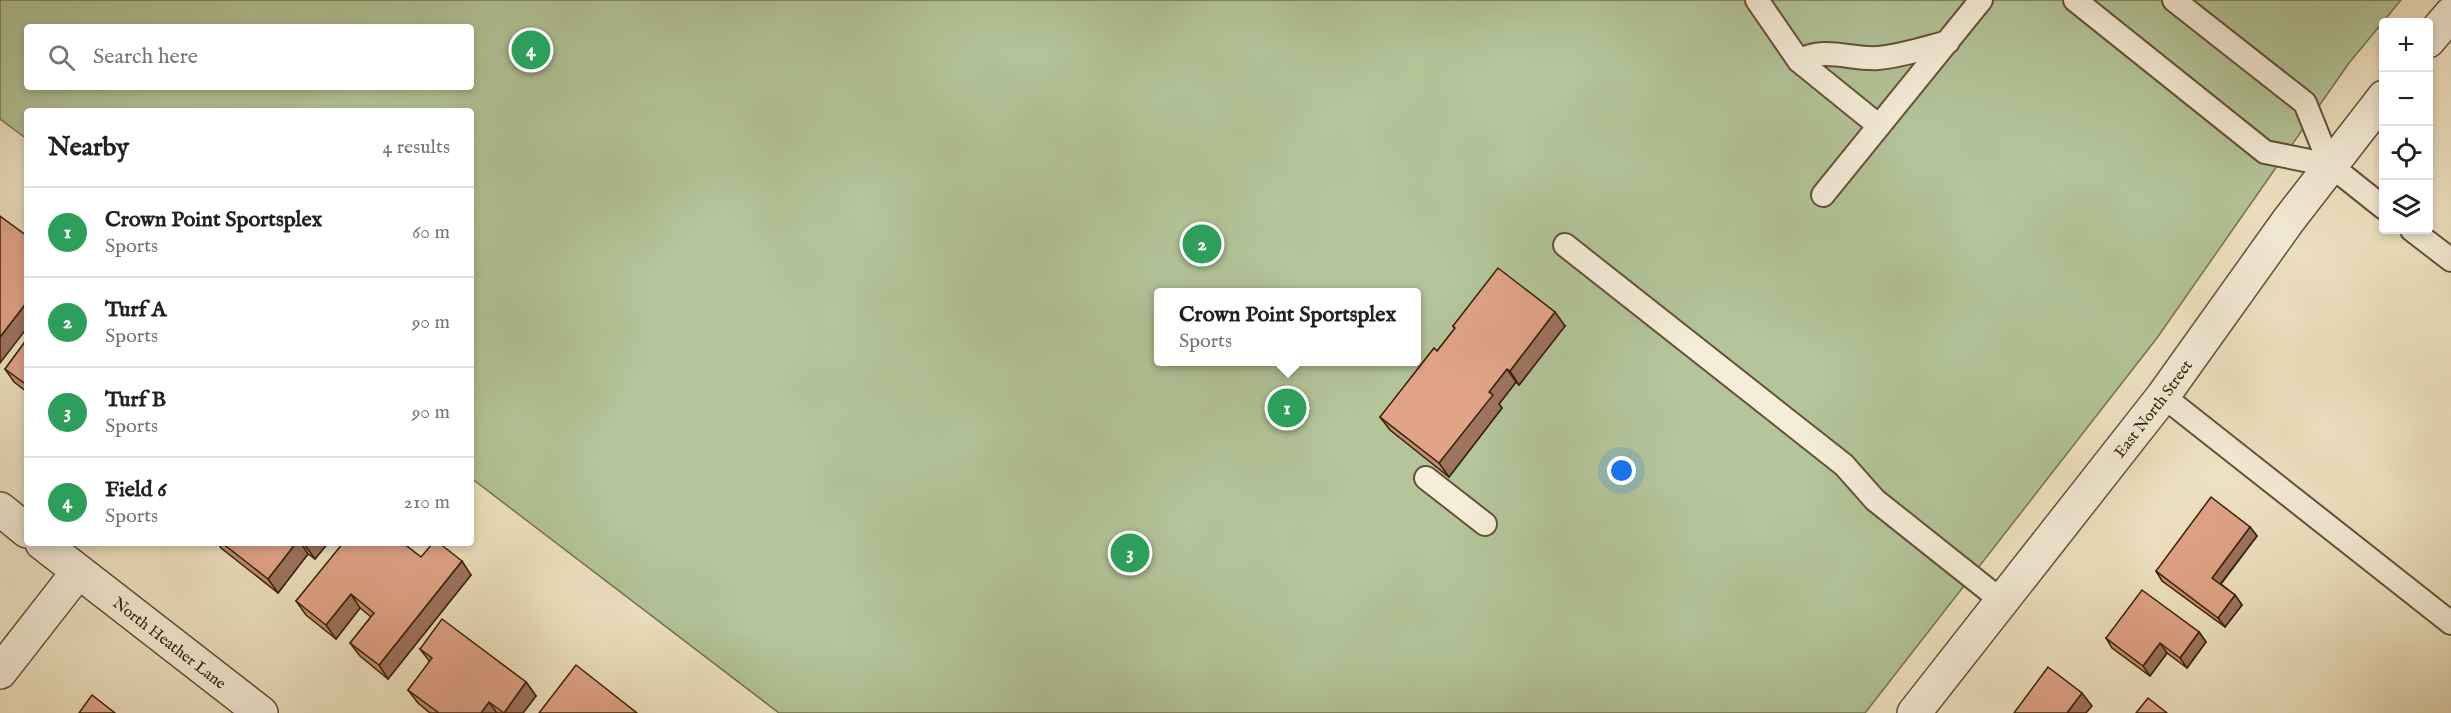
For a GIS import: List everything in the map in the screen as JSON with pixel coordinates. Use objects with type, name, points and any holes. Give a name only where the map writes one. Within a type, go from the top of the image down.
[{"type":"street","points":[[2433,35],[2451,14]]},
{"type":"street","name":"East North Street","points":[[1914,713],[2163,396],[2288,221],[2379,103]]},
{"type":"street","points":[[0,509],[24,529]]},
{"type":"street","name":"North Heather Lane","points":[[46,546],[261,713]]},
{"type":"street","points":[[0,672],[78,572]]},
{"type":"lane","points":[[1757,0],[1799,61],[1878,125]]},
{"type":"lane","points":[[1823,195],[1981,0]]},
{"type":"lane","points":[[2075,0],[2265,152],[2330,165],[2379,204]]},
{"type":"lane","points":[[2174,0],[2305,103],[2330,165]]},
{"type":"lane","points":[[1799,61],[1806,57],[1829,53],[1858,57],[1893,56],[1948,42]]},
{"type":"lane","points":[[2417,234],[2451,260]]},
{"type":"lane","points":[[1565,245],[1844,465],[1875,500],[2002,601]]},
{"type":"lane","points":[[2163,396],[2451,623]]},
{"type":"lane","points":[[1426,478],[1485,524]]},
{"type":"green space","points":[[0,0],[2401,0],[2386,18],[2379,18],[2379,27],[2349,63],[2157,338],[1865,713],[779,713],[474,480],[474,108],[24,108],[24,137],[0,119]]},
{"type":"building","points":[[0,216],[24,234],[24,306],[0,337]]},
{"type":"building","points":[[1498,268],[1555,312],[1510,371],[1507,369],[1489,392],[1493,395],[1439,463],[1380,417],[1434,348],[1437,351],[1455,328],[1453,326]]},
{"type":"building","points":[[24,343],[24,383],[5,369]]},
{"type":"building","points":[[2211,497],[2250,527],[2212,578],[2235,595],[2218,618],[2156,571]]},
{"type":"building","points":[[226,546],[294,546],[268,579]]},
{"type":"building","points":[[341,546],[407,546],[421,557],[430,546],[443,546],[462,561],[379,665],[350,643],[374,613],[351,594],[326,625],[296,601]]},
{"type":"building","points":[[2142,590],[2199,632],[2180,658],[2160,643],[2143,666],[2106,638]]},
{"type":"building","points":[[442,619],[526,682],[504,713],[489,702],[481,713],[439,713],[408,690],[432,658],[420,649]]},
{"type":"building","points":[[576,665],[637,713],[539,713]]},
{"type":"building","points":[[2048,667],[2082,693],[2067,713],[2014,713]]},
{"type":"building","points":[[92,695],[115,713],[79,713]]},
{"type":"building","points":[[2148,698],[2167,713],[2136,713]]},
{"type":"place","name":"Field 6","points":[[531,50]]},
{"type":"place","name":"Turf A","points":[[1202,244]]},
{"type":"place","name":"Crown Point Sportsplex","points":[[1287,408]]},
{"type":"place","name":"Turf B","points":[[1130,553]]}]
